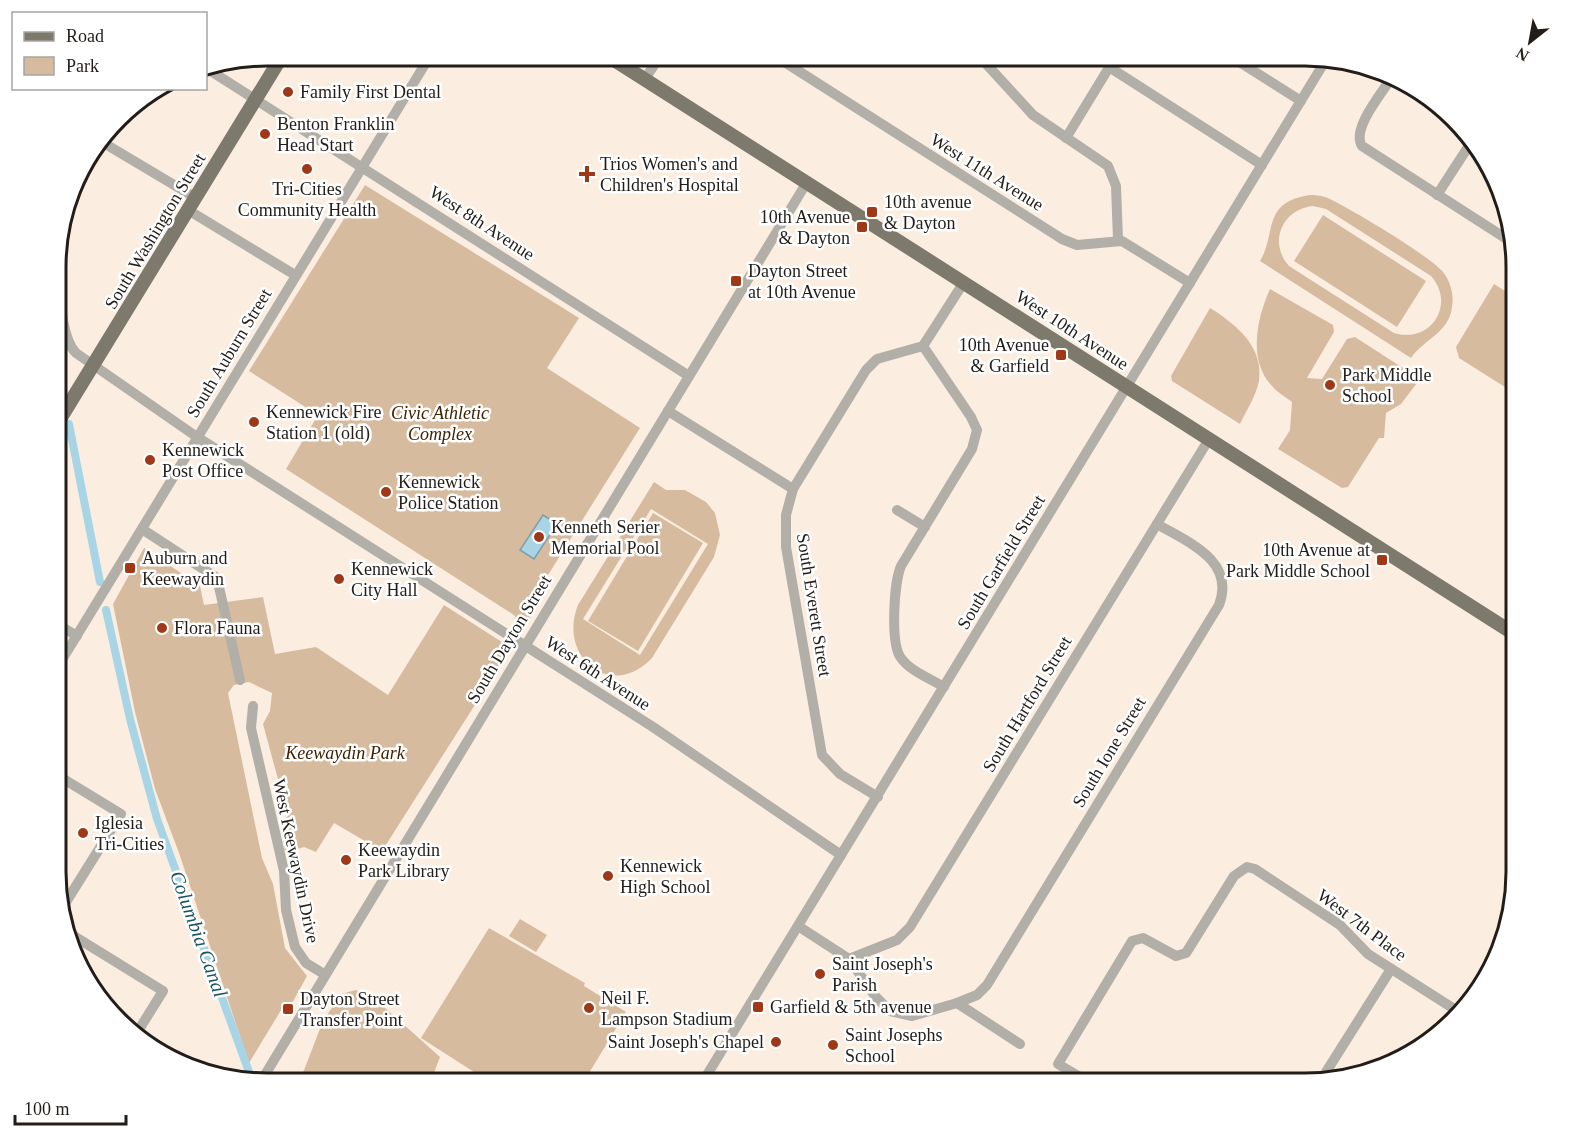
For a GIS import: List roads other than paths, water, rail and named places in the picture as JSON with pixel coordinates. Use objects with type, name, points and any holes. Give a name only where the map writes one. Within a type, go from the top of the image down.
[{"type":"main road","name":"South Washington Street","points":[[66,410],[276,66]]},
{"type":"main road","name":"West 10th Avenue","points":[[624,66],[1506,629]]},
{"type":"street","name":"South Auburn Street","points":[[66,654],[424,66]]},
{"type":"street","points":[[645,79],[653,66]]},
{"type":"street","name":"West 11th Avenue","points":[[791,66],[1067,242],[1084,244],[1118,240]]},
{"type":"street","points":[[988,66],[1033,115],[1103,162],[1114,176],[1118,240],[1190,283]]},
{"type":"street","points":[[1246,66],[1301,101]]},
{"type":"street","points":[[1066,138],[1109,67],[1262,165]]},
{"type":"street","name":"South Garfield Street","points":[[708,1073],[1322,67]]},
{"type":"street","name":"West 8th Avenue","points":[[215,74],[689,376]]},
{"type":"street","points":[[1387,84],[1360,128],[1359,138],[1366,149],[1503,237]]},
{"type":"street","points":[[108,146],[296,275]]},
{"type":"street","points":[[1437,195],[1467,149]]},
{"type":"street","name":"South Dayton Street","points":[[266,1073],[807,182]]},
{"type":"street","points":[[944,687],[902,660],[895,642],[898,573],[972,449],[977,430],[971,417],[923,346],[964,282]]},
{"type":"street","name":"West 6th Avenue","points":[[66,333],[67,340],[73,350],[93,366],[197,437],[661,733],[841,855]]},
{"type":"street","name":"South Everett Street","points":[[878,796],[832,768],[820,747],[786,547],[786,515],[793,489],[866,370],[877,359],[923,346]]},
{"type":"street","points":[[668,411],[793,489]]},
{"type":"street","name":"South Hartford Street","points":[[849,958],[892,942],[907,932],[1209,439]]},
{"type":"street","points":[[897,510],[925,527]]},
{"type":"street","name":"South Ione Street","points":[[849,958],[879,1001],[898,1014],[917,1015],[957,1003],[977,995],[987,985],[1219,604],[1222,583],[1212,558],[1157,524]]},
{"type":"street","points":[[142,529],[217,578],[240,680]]},
{"type":"street","points":[[66,629],[77,636]]},
{"type":"street","name":"West Keewaydin Drive","points":[[253,706],[250,728],[284,871],[286,910],[295,947],[306,963],[324,974]]},
{"type":"street","points":[[66,780],[121,814],[68,899]]},
{"type":"street","name":"West 7th Place","points":[[1073,1073],[1058,1064],[1132,941],[1143,938],[1176,956],[1186,953],[1234,876],[1244,868],[1255,869],[1333,920],[1368,954],[1452,1008]]},
{"type":"street","points":[[798,926],[849,958]]},
{"type":"street","points":[[78,938],[164,991],[141,1027]]},
{"type":"street","points":[[1326,1071],[1391,969]]},
{"type":"street","points":[[957,1003],[1020,1044]]},
{"type":"water","name":"Kenneth Serier Memorial Pool","points":[[543,515],[557,524],[534,559],[520,550]]},
{"type":"waterway","name":"Columbia Canal","points":[[69,424],[100,582]]},
{"type":"waterway","name":"Columbia Canal","points":[[106,610],[130,719],[157,819],[249,1072]]},
{"type":"place","name":"Family First Dental","points":[[288,92]]},
{"type":"place","name":"Benton Franklin Head Start","points":[[265,134]]},
{"type":"place","name":"Tri-Cities Community Health","points":[[307,169]]},
{"type":"place","name":"Trios Women's and Children's Hospital","points":[[587,174]]},
{"type":"place","name":"10th avenue & Dayton","points":[[872,212]]},
{"type":"place","name":"10th Avenue & Dayton","points":[[862,227]]},
{"type":"place","name":"Dayton Street at 10th Avenue","points":[[736,281]]},
{"type":"place","name":"10th Avenue & Garfield","points":[[1061,355]]},
{"type":"place","name":"Park Middle School","points":[[1330,385]]},
{"type":"place","name":"Kennewick Fire Station 1 (old)","points":[[254,422]]},
{"type":"place","name":"Kennewick Post Office","points":[[150,460]]},
{"type":"place","name":"Kennewick Police Station","points":[[386,492]]},
{"type":"place","name":"Kenneth Serier Memorial Pool","points":[[539,537]]},
{"type":"place","name":"10th Avenue at Park Middle School","points":[[1382,560]]},
{"type":"place","name":"Auburn and Keewaydin","points":[[130,568]]},
{"type":"place","name":"Kennewick City Hall","points":[[339,579]]},
{"type":"place","name":"Flora Fauna","points":[[162,628]]},
{"type":"place","name":"Iglesia Tri-Cities","points":[[83,833]]},
{"type":"place","name":"Keewaydin Park Library","points":[[346,860]]},
{"type":"place","name":"Kennewick High School","points":[[608,876]]},
{"type":"place","name":"Saint Joseph's Parish","points":[[820,974]]},
{"type":"place","name":"Garfield & 5th avenue","points":[[758,1007]]},
{"type":"place","name":"Neil F. Lampson Stadium","points":[[589,1008]]},
{"type":"place","name":"Dayton Street Transfer Point","points":[[288,1009]]},
{"type":"place","name":"Saint Joseph's Chapel","points":[[776,1042]]},
{"type":"place","name":"Saint Josephs School","points":[[833,1045]]},
{"type":"park label","name":"Civic Athletic Complex","points":[[440,423]]},
{"type":"park label","name":"Keewaydin Park","points":[[345,753]]}]
